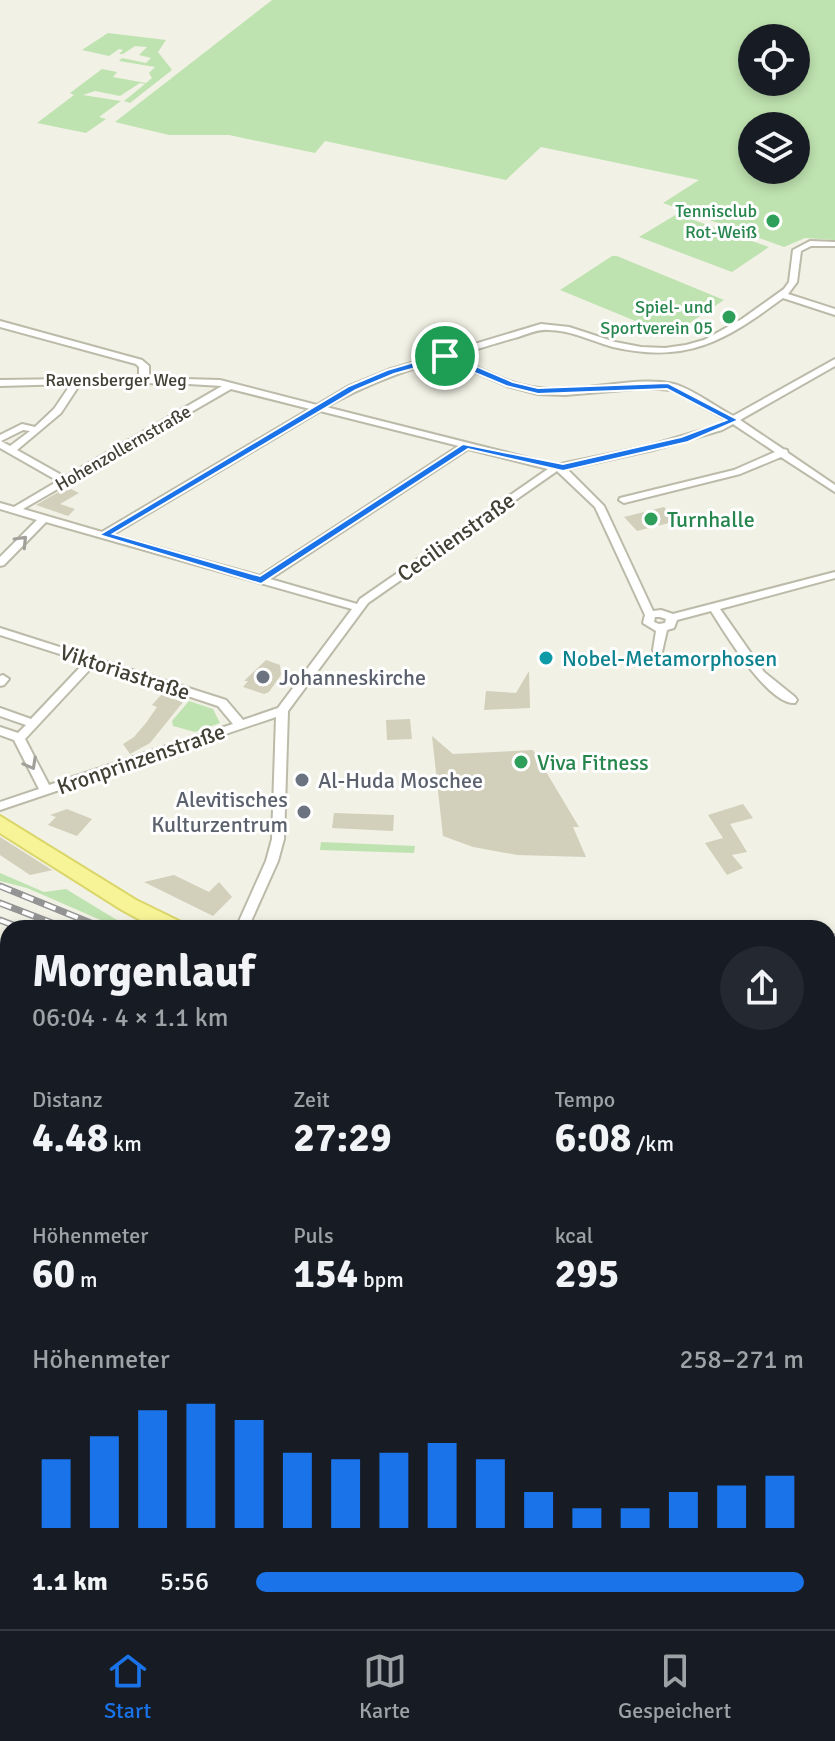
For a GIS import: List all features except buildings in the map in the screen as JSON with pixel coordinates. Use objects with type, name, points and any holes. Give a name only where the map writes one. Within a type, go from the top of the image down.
[{"type":"main road","points":[[0,823],[158,920]]},
{"type":"street","points":[[104,535],[317,407],[376,378],[550,326],[632,347],[686,348],[724,337],[791,286],[797,250],[810,243],[835,244]]},
{"type":"street","points":[[782,295],[835,312]]},
{"type":"street","points":[[0,324],[139,362],[144,366],[144,380]]},
{"type":"street","points":[[445,356],[510,384],[538,391],[668,386],[734,420],[835,489]]},
{"type":"street","points":[[556,468],[684,439],[734,420],[835,362]]},
{"type":"street","name":"Ravensberger Weg","points":[[0,383],[195,380],[231,385],[556,468]]},
{"type":"street","points":[[11,450],[68,400],[77,381]]},
{"type":"street","name":"Hohenzollernstraße","points":[[15,510],[231,385]]},
{"type":"street","points":[[37,430],[24,427],[0,442],[66,481]]},
{"type":"street","points":[[261,580],[466,446]]},
{"type":"street","points":[[624,500],[737,472],[784,452]]},
{"type":"street","points":[[556,468],[568,473],[599,506],[650,615],[650,625],[662,629],[673,624],[672,618]]},
{"type":"street","name":"Cecilienstraße","points":[[282,711],[357,607],[556,468]]},
{"type":"street","points":[[0,506],[357,607]]},
{"type":"street","points":[[0,563],[44,518]]},
{"type":"street","points":[[650,615],[661,613],[672,618],[835,575]]},
{"type":"street","points":[[714,608],[760,675],[791,700]]},
{"type":"street","points":[[658,650],[662,629]]},
{"type":"street","name":"Viktoriastraße","points":[[0,631],[222,703],[241,726]]},
{"type":"street","points":[[46,791],[20,738],[92,661]]},
{"type":"street","points":[[246,920],[272,861],[278,839],[282,711]]},
{"type":"street","name":"Kronprinzenstraße","points":[[0,806],[282,711]]},
{"type":"street","points":[[0,712],[34,724]]},
{"type":"street","points":[[0,731],[20,738]]},
{"type":"green space","points":[[272,0],[835,0],[835,240],[805,238],[784,247],[663,203],[699,180],[541,147],[506,180],[325,141],[315,153],[229,135],[169,135],[115,122]]},
{"type":"green space","points":[[108,33],[166,40],[158,52],[172,70],[130,103],[124,101],[145,84],[140,83],[120,96],[95,91],[83,95],[121,101],[99,117],[106,119],[86,133],[37,123],[102,69],[117,72],[113,77],[146,83],[152,78],[149,73],[155,67],[119,61],[122,58],[146,63],[151,58],[139,55],[147,47],[135,46],[123,54],[119,54],[123,50],[119,49],[109,56],[82,50]]},
{"type":"green space","points":[[677,214],[769,247],[732,272],[639,237]]},
{"type":"green space","points":[[612,256],[724,300],[673,334],[667,334],[560,290]]},
{"type":"green space","points":[[189,701],[213,709],[220,723],[195,732],[173,726],[172,721]]},
{"type":"green space","points":[[321,842],[415,846],[414,853],[320,850]]},
{"type":"green space","points":[[0,873],[44,892],[66,889],[117,920],[101,920],[27,888],[0,881]]},
{"type":"railway","points":[[0,886],[83,920]]},
{"type":"railway","points":[[0,903],[44,920]]},
{"type":"place","name":"Tennisclub Rot-Weiß","points":[[773,221]]},
{"type":"place","name":"Spiel- und Sportverein 05","points":[[729,317]]},
{"type":"place","name":"Turnhalle","points":[[651,519]]},
{"type":"place","name":"Nobel-Metamorphosen","points":[[546,658]]},
{"type":"place","name":"Johanneskirche","points":[[263,677]]},
{"type":"place","name":"Viva Fitness","points":[[521,762]]},
{"type":"place","name":"Al-Huda Moschee","points":[[302,780]]},
{"type":"place","name":"Alevitisches Kulturzentrum","points":[[304,812]]},
{"type":"route","points":[[445,356],[510,384],[538,391],[668,386],[734,420],[684,439],[563,468],[466,446],[261,580],[104,535],[352,388],[391,372],[445,356]]}]
